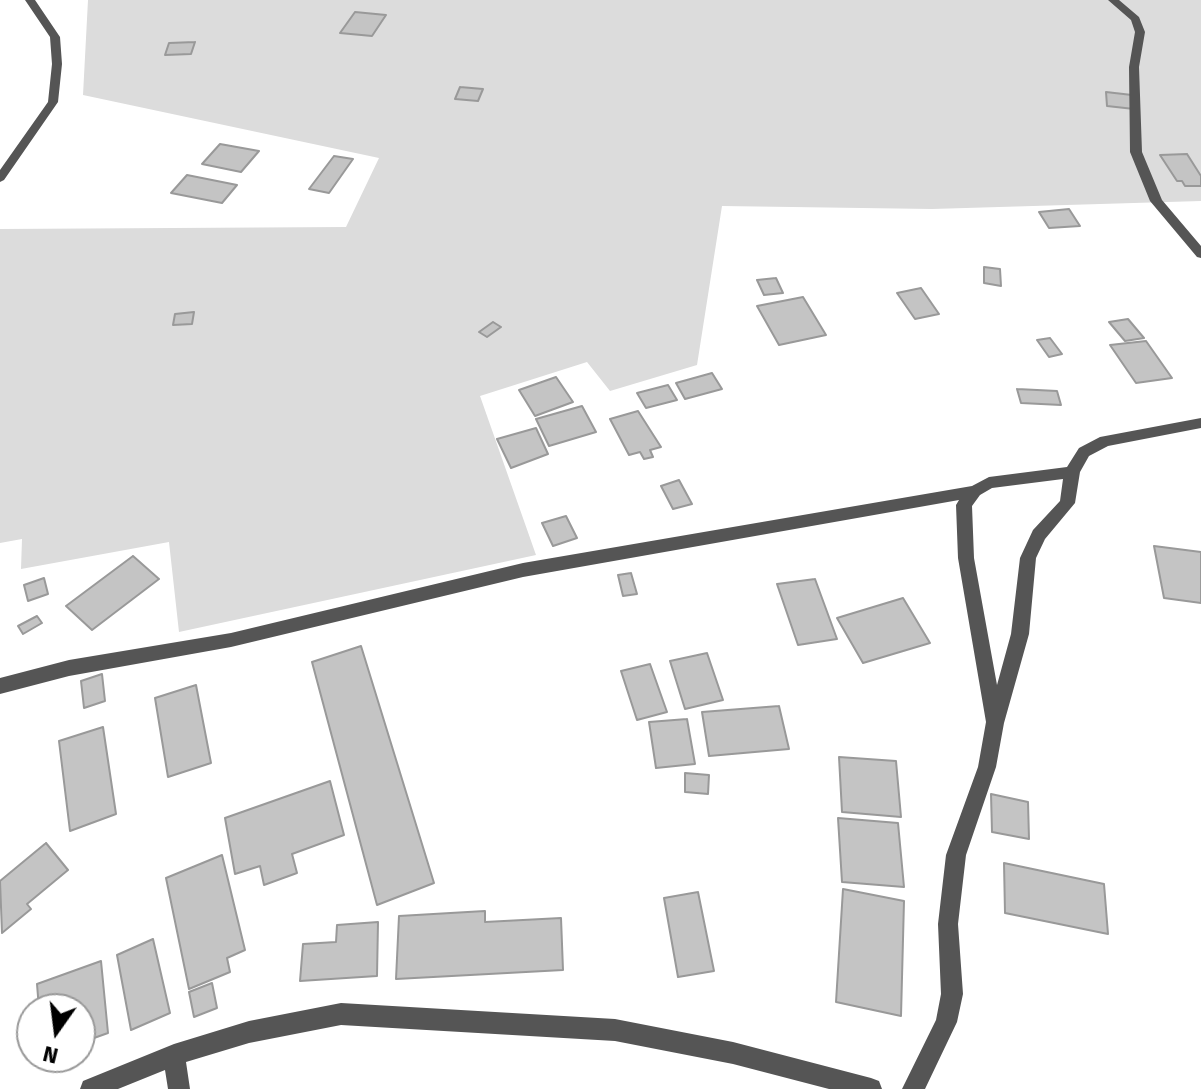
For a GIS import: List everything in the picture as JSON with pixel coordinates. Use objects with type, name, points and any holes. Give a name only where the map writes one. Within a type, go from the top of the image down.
[{"type":"street","points":[[0,178],[53,102],[57,64],[55,37],[30,0]]},
{"type":"street","points":[[1113,0],[1135,19],[1140,32],[1134,67],[1136,152],[1156,201],[1201,254]]},
{"type":"street","points":[[913,1089],[946,1022],[952,994],[948,924],[956,855],[987,767],[995,723],[1020,634],[1028,558],[1039,535],[1067,503],[1072,472],[1084,452],[1105,441],[1201,423]]},
{"type":"street","points":[[0,686],[69,668],[231,640],[523,570],[975,491],[989,483],[1072,472]]},
{"type":"street","points":[[975,491],[964,505],[966,558],[995,723]]},
{"type":"street","points":[[91,1089],[174,1055],[249,1032],[341,1014],[615,1030],[733,1053],[871,1089]]},
{"type":"street","points":[[174,1055],[179,1089]]},
{"type":"shaded area","points":[[88,0],[1201,0],[1201,201],[932,209],[722,206],[697,365],[610,391],[587,362],[480,396],[536,555],[179,632],[169,542],[21,569],[22,539],[0,543],[0,229],[346,227],[379,158],[83,95]]},
{"type":"building","points":[[355,12],[386,15],[372,36],[340,33]]},
{"type":"building","points":[[195,42],[191,54],[165,55],[169,43]]},
{"type":"building","points":[[460,87],[483,89],[478,101],[455,99]]},
{"type":"building","points":[[1106,92],[1132,95],[1134,109],[1107,106]]},
{"type":"building","points":[[220,144],[259,151],[241,172],[202,164]]},
{"type":"building","points":[[1187,154],[1201,176],[1201,186],[1185,186],[1182,181],[1177,181],[1160,155]]},
{"type":"building","points":[[334,156],[353,159],[329,193],[309,189]]},
{"type":"building","points":[[187,175],[237,185],[222,203],[171,193]]},
{"type":"building","points":[[1069,209],[1080,226],[1049,228],[1039,212]]},
{"type":"building","points":[[984,267],[1000,269],[1001,286],[984,283]]},
{"type":"building","points":[[776,278],[783,293],[764,295],[757,280]]},
{"type":"building","points":[[921,288],[939,314],[915,319],[897,293]]},
{"type":"building","points":[[803,297],[826,335],[779,345],[757,306]]},
{"type":"building","points":[[194,312],[192,324],[173,325],[175,314]]},
{"type":"building","points":[[1128,319],[1144,338],[1125,341],[1109,322]]},
{"type":"building","points":[[493,322],[501,327],[487,337],[479,332]]},
{"type":"building","points":[[1050,338],[1062,354],[1049,357],[1037,340]]},
{"type":"building","points":[[1146,341],[1172,378],[1136,383],[1110,345]]},
{"type":"building","points":[[712,373],[722,389],[685,399],[676,383]]},
{"type":"building","points":[[556,377],[573,402],[535,416],[519,390]]},
{"type":"building","points":[[668,385],[677,400],[646,408],[637,393]]},
{"type":"building","points":[[1017,389],[1057,391],[1061,405],[1021,403]]},
{"type":"building","points":[[582,406],[596,432],[549,446],[536,419]]},
{"type":"building","points":[[638,411],[661,447],[650,450],[653,457],[644,459],[640,452],[629,455],[610,419]]},
{"type":"building","points":[[536,428],[548,454],[511,468],[497,439]]},
{"type":"building","points":[[679,480],[692,504],[673,509],[661,486]]},
{"type":"building","points":[[566,516],[577,538],[553,546],[542,523]]},
{"type":"building","points":[[1154,546],[1201,552],[1201,603],[1164,598]]},
{"type":"building","points":[[133,556],[159,579],[92,630],[66,606]]},
{"type":"building","points":[[631,573],[637,594],[623,596],[618,575]]},
{"type":"building","points":[[44,578],[48,594],[28,601],[24,585]]},
{"type":"building","points":[[815,579],[837,639],[798,645],[777,584]]},
{"type":"building","points":[[903,598],[930,643],[863,663],[837,618]]},
{"type":"building","points":[[37,616],[42,623],[23,634],[18,626]]},
{"type":"building","points":[[361,646],[434,883],[377,905],[312,662]]},
{"type":"building","points":[[707,653],[723,700],[685,709],[670,661]]},
{"type":"building","points":[[650,664],[667,712],[637,720],[621,671]]},
{"type":"building","points":[[102,674],[105,701],[84,708],[81,681]]},
{"type":"building","points":[[196,685],[211,763],[168,777],[155,698]]},
{"type":"building","points":[[779,706],[789,749],[709,756],[702,712]]},
{"type":"building","points":[[687,719],[695,764],[656,768],[649,722]]},
{"type":"building","points":[[103,727],[116,814],[70,831],[59,741]]},
{"type":"building","points":[[839,757],[896,761],[901,817],[842,812]]},
{"type":"building","points":[[685,773],[709,775],[708,794],[685,792]]},
{"type":"building","points":[[330,781],[344,835],[292,854],[297,873],[264,885],[260,866],[235,874],[225,818]]},
{"type":"building","points":[[991,794],[1028,802],[1029,839],[992,832]]},
{"type":"building","points":[[838,818],[898,823],[904,887],[842,882]]},
{"type":"building","points":[[46,843],[68,870],[27,904],[31,909],[2,933],[0,881]]},
{"type":"building","points":[[222,855],[245,950],[227,958],[230,972],[189,989],[166,878]]},
{"type":"building","points":[[1004,863],[1104,884],[1108,934],[1005,913]]},
{"type":"building","points":[[843,889],[904,901],[901,1016],[836,1002]]},
{"type":"building","points":[[698,892],[714,971],[678,977],[664,898]]},
{"type":"building","points":[[485,911],[485,922],[561,918],[563,970],[396,979],[399,916]]},
{"type":"building","points":[[378,922],[377,976],[300,981],[303,944],[336,942],[337,925]]},
{"type":"building","points":[[153,939],[170,1013],[131,1030],[117,955]]},
{"type":"building","points":[[101,961],[108,1033],[96,1037],[96,993],[38,993],[37,984]]},
{"type":"building","points":[[212,983],[217,1008],[194,1017],[189,992]]}]
